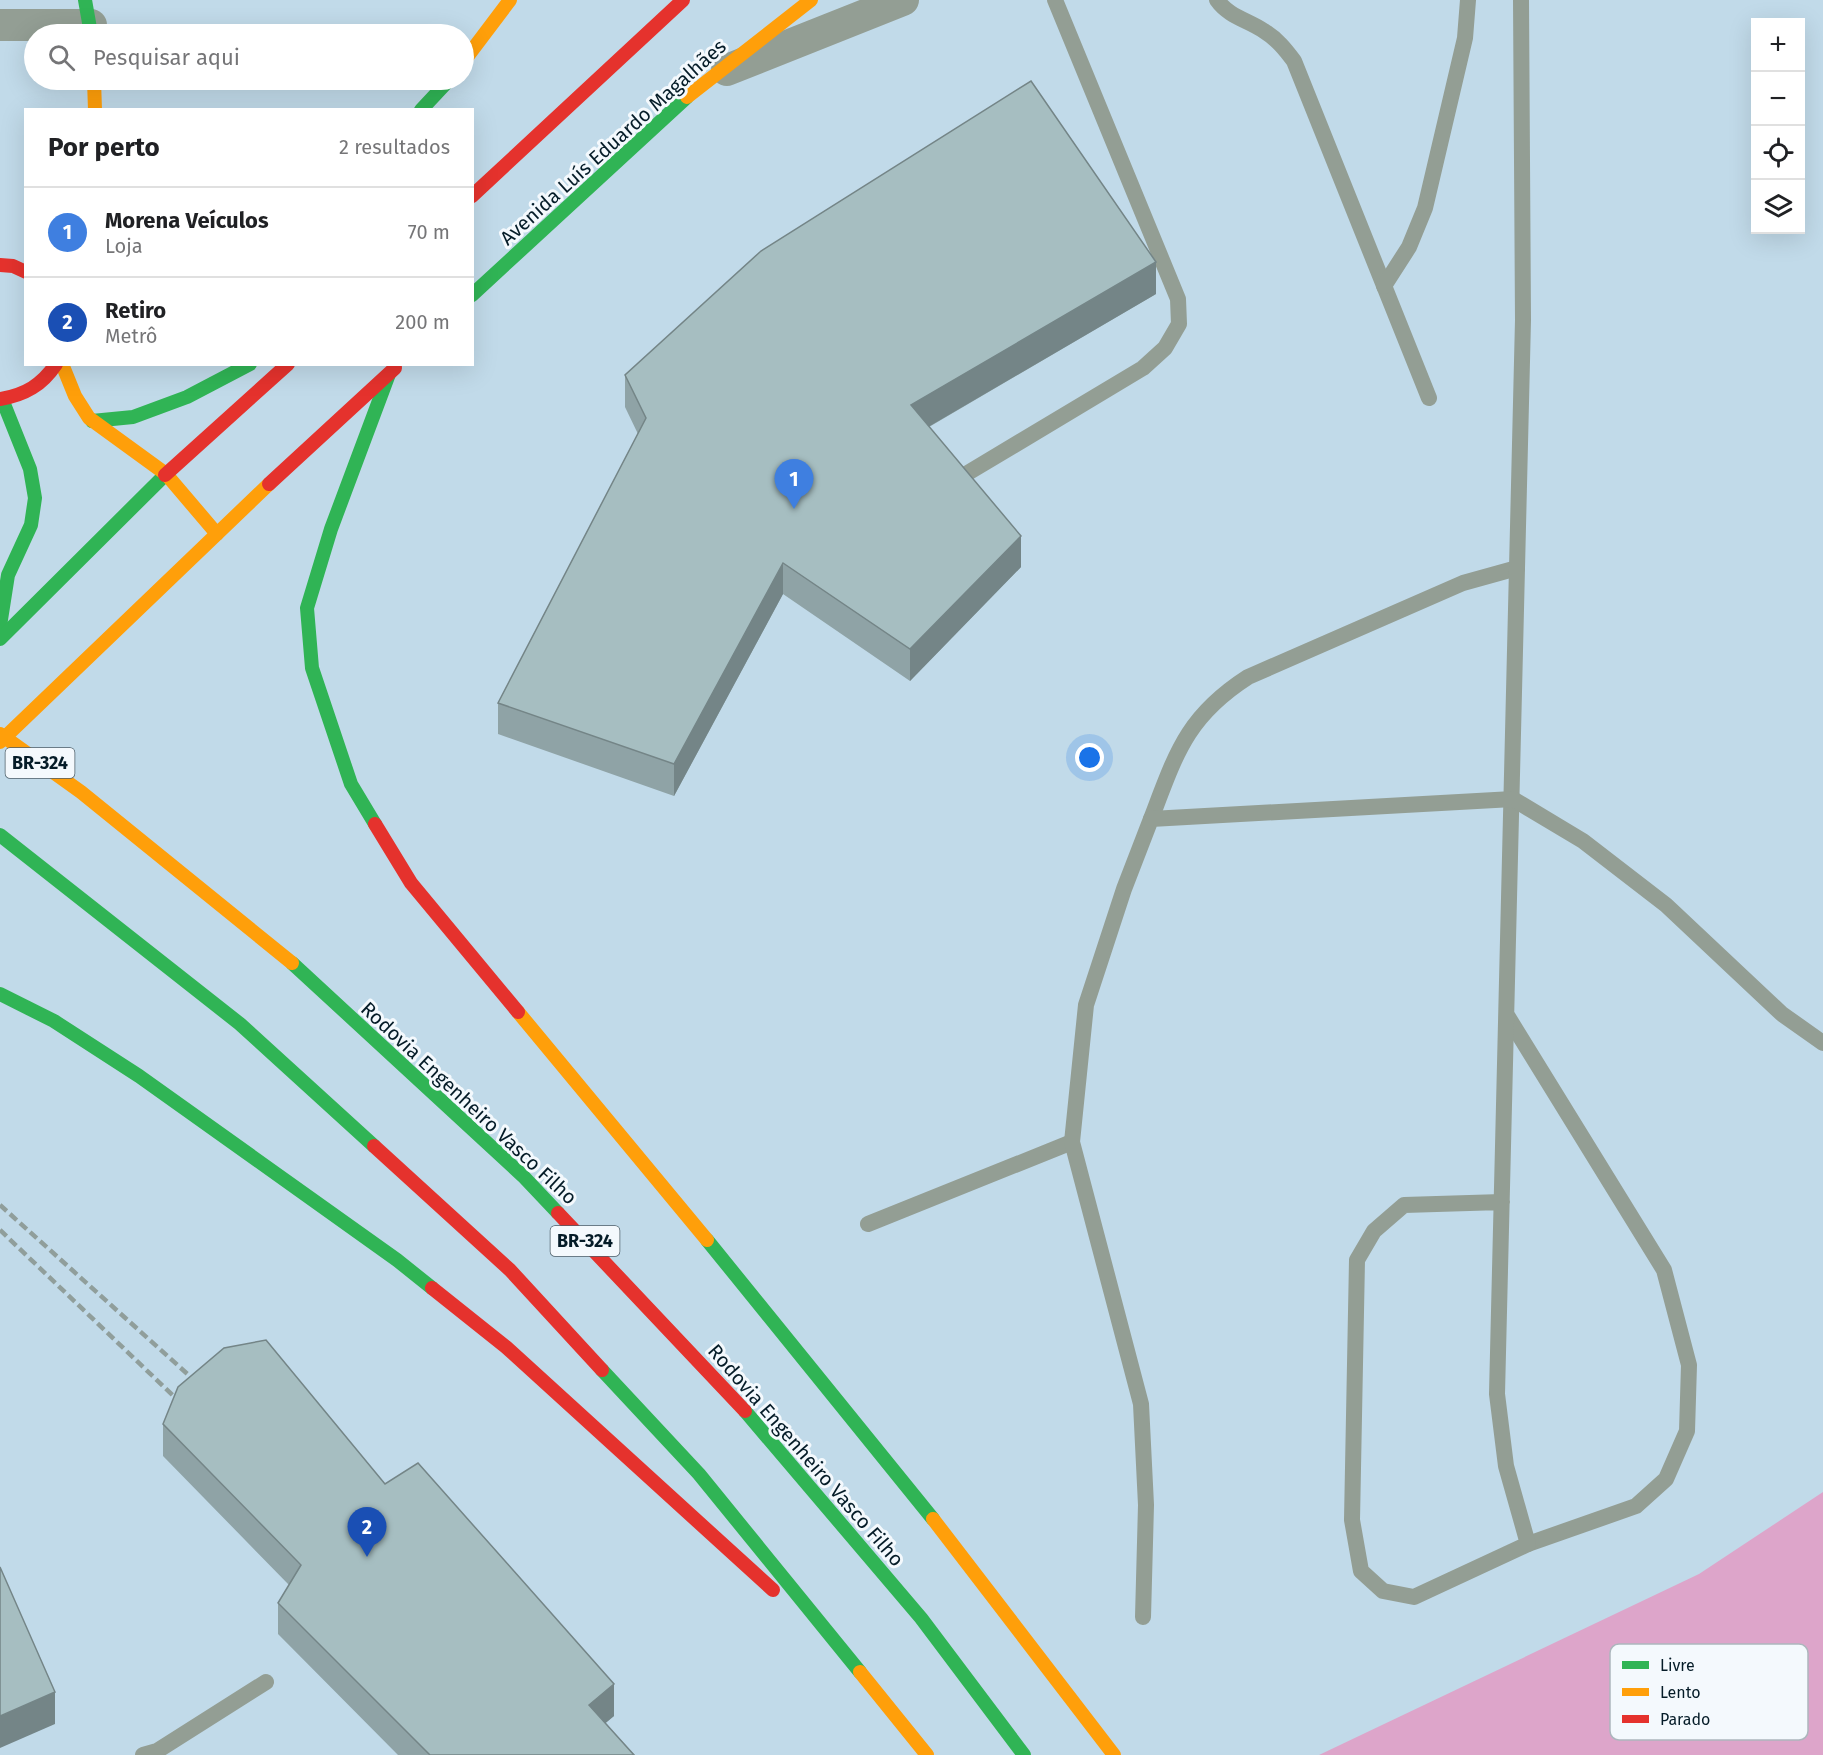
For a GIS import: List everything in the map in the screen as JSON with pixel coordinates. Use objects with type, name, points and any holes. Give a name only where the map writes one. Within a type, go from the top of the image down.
[{"type":"main road","points":[[474,47],[510,0]]},
{"type":"main road","points":[[474,194],[683,0]]},
{"type":"main road","name":"Avenida Luís Eduardo Magalhães","points":[[474,293],[591,183],[710,77],[811,0]]},
{"type":"main road","points":[[94,90],[95,108]]},
{"type":"main road","points":[[423,108],[440,90]]},
{"type":"main road","points":[[0,265],[14,266],[24,271]]},
{"type":"main road","points":[[0,626],[4,584],[14,557],[30,530],[35,492],[30,470],[1,399],[20,395],[36,387],[50,375],[55,366]]},
{"type":"main road","points":[[63,366],[75,396],[92,421],[106,433],[127,443],[166,474],[217,534]]},
{"type":"main road","points":[[92,421],[133,417],[187,397],[246,366]]},
{"type":"main road","points":[[0,639],[166,474],[286,366]]},
{"type":"main road","points":[[0,742],[217,534],[394,369]]},
{"type":"main road","points":[[394,369],[331,529],[307,608],[312,668],[351,784],[411,883],[798,1350],[971,1566],[1114,1755]]},
{"type":"main road","name":"Rodovia Engenheiro Vasco Filho","points":[[0,734],[81,792],[290,962],[523,1176],[762,1430],[921,1618],[1024,1755]]},
{"type":"main road","points":[[0,835],[240,1024],[510,1270],[699,1474],[927,1755]]},
{"type":"main road","points":[[0,994],[54,1021],[139,1076],[397,1260],[506,1347],[859,1669]]},
{"type":"street","points":[[710,77],[903,0]]},
{"type":"street","points":[[0,25],[89,20]]},
{"type":"lane","points":[[961,477],[1143,368],[1165,348],[1179,324],[1178,299],[1055,0]]},
{"type":"lane","points":[[1217,0],[1222,7],[1243,21],[1262,29],[1281,43],[1294,61],[1429,398]]},
{"type":"lane","points":[[1384,286],[1409,247],[1425,208],[1465,38],[1468,0]]},
{"type":"lane","points":[[1521,0],[1523,320],[1508,1017],[1497,1394],[1506,1466],[1528,1544]]},
{"type":"lane","points":[[1143,1617],[1146,1505],[1141,1404],[1072,1142],[1086,1005],[1124,889],[1181,746],[1198,718],[1220,695],[1248,677],[1464,583],[1517,568]]},
{"type":"lane","points":[[1151,819],[1513,799],[1583,841],[1666,905],[1782,1014],[1823,1044]]},
{"type":"lane","points":[[1502,1202],[1404,1205],[1374,1231],[1357,1260],[1352,1520],[1361,1571],[1383,1591],[1414,1597],[1528,1544],[1636,1506],[1666,1479],[1687,1431],[1689,1365],[1664,1270],[1508,1017]]},
{"type":"lane","points":[[868,1224],[1072,1142]]},
{"type":"lane","points":[[153,1754],[266,1682]]},
{"type":"shaded area","points":[[1823,1492],[1823,1755],[1319,1755],[1699,1574]]},
{"type":"building","points":[[1031,81],[1156,262],[911,405],[1021,536],[910,649],[783,563],[674,764],[498,703],[646,418],[625,375],[761,251]]},
{"type":"building","points":[[266,1340],[385,1484],[418,1463],[614,1684],[589,1705],[634,1755],[430,1755],[278,1603],[301,1565],[163,1424],[178,1387],[224,1348]]},
{"type":"building","points":[[0,1567],[55,1692],[0,1716]]},
{"type":"railway","points":[[0,1205],[203,1388]]},
{"type":"railway","points":[[0,1230],[186,1408]]},
{"type":"traffic: fast","points":[[85,0],[89,24]]},
{"type":"traffic: fast","points":[[423,108],[440,90]]},
{"type":"traffic: fast","points":[[474,293],[687,97]]},
{"type":"traffic: fast","points":[[92,421],[133,417],[187,397],[246,366]]},
{"type":"traffic: fast","points":[[375,824],[351,784],[312,668],[307,608],[331,529],[389,374]]},
{"type":"traffic: fast","points":[[0,626],[8,575],[31,525],[35,498],[30,469],[2,399]]},
{"type":"traffic: fast","points":[[0,639],[165,475]]},
{"type":"traffic: fast","points":[[0,835],[240,1024],[374,1146]]},
{"type":"traffic: fast","points":[[292,963],[523,1176],[558,1213]]},
{"type":"traffic: fast","points":[[0,994],[54,1021],[139,1076],[397,1260],[432,1288]]},
{"type":"traffic: fast","points":[[707,1240],[933,1519]]},
{"type":"traffic: fast","points":[[602,1370],[699,1474],[860,1672]]},
{"type":"traffic: fast","points":[[745,1411],[921,1618],[1024,1755]]},
{"type":"traffic: slow","points":[[474,48],[510,0]]},
{"type":"traffic: slow","points":[[687,97],[811,0]]},
{"type":"traffic: slow","points":[[94,90],[95,108]]},
{"type":"traffic: slow","points":[[63,366],[75,396],[89,418],[166,474],[217,534]]},
{"type":"traffic: slow","points":[[0,742],[269,484]]},
{"type":"traffic: slow","points":[[0,734],[81,792],[292,963]]},
{"type":"traffic: slow","points":[[518,1012],[707,1240]]},
{"type":"traffic: slow","points":[[933,1519],[1114,1755]]},
{"type":"traffic: slow","points":[[860,1672],[927,1755]]},
{"type":"traffic: jam","points":[[474,194],[683,0]]},
{"type":"traffic: jam","points":[[0,265],[13,266],[24,271]]},
{"type":"traffic: jam","points":[[0,399],[32,388],[45,378],[54,366]]},
{"type":"traffic: jam","points":[[165,475],[286,366]]},
{"type":"traffic: jam","points":[[269,484],[395,368]]},
{"type":"traffic: jam","points":[[375,824],[411,883],[518,1012]]},
{"type":"traffic: jam","points":[[374,1146],[510,1270],[602,1370]]},
{"type":"traffic: jam","points":[[558,1213],[745,1411]]},
{"type":"traffic: jam","points":[[432,1288],[506,1347],[773,1590]]},
{"type":"place","name":"Morena Veículos","points":[[794,509]]},
{"type":"place","name":"Retiro","points":[[367,1557]]}]
